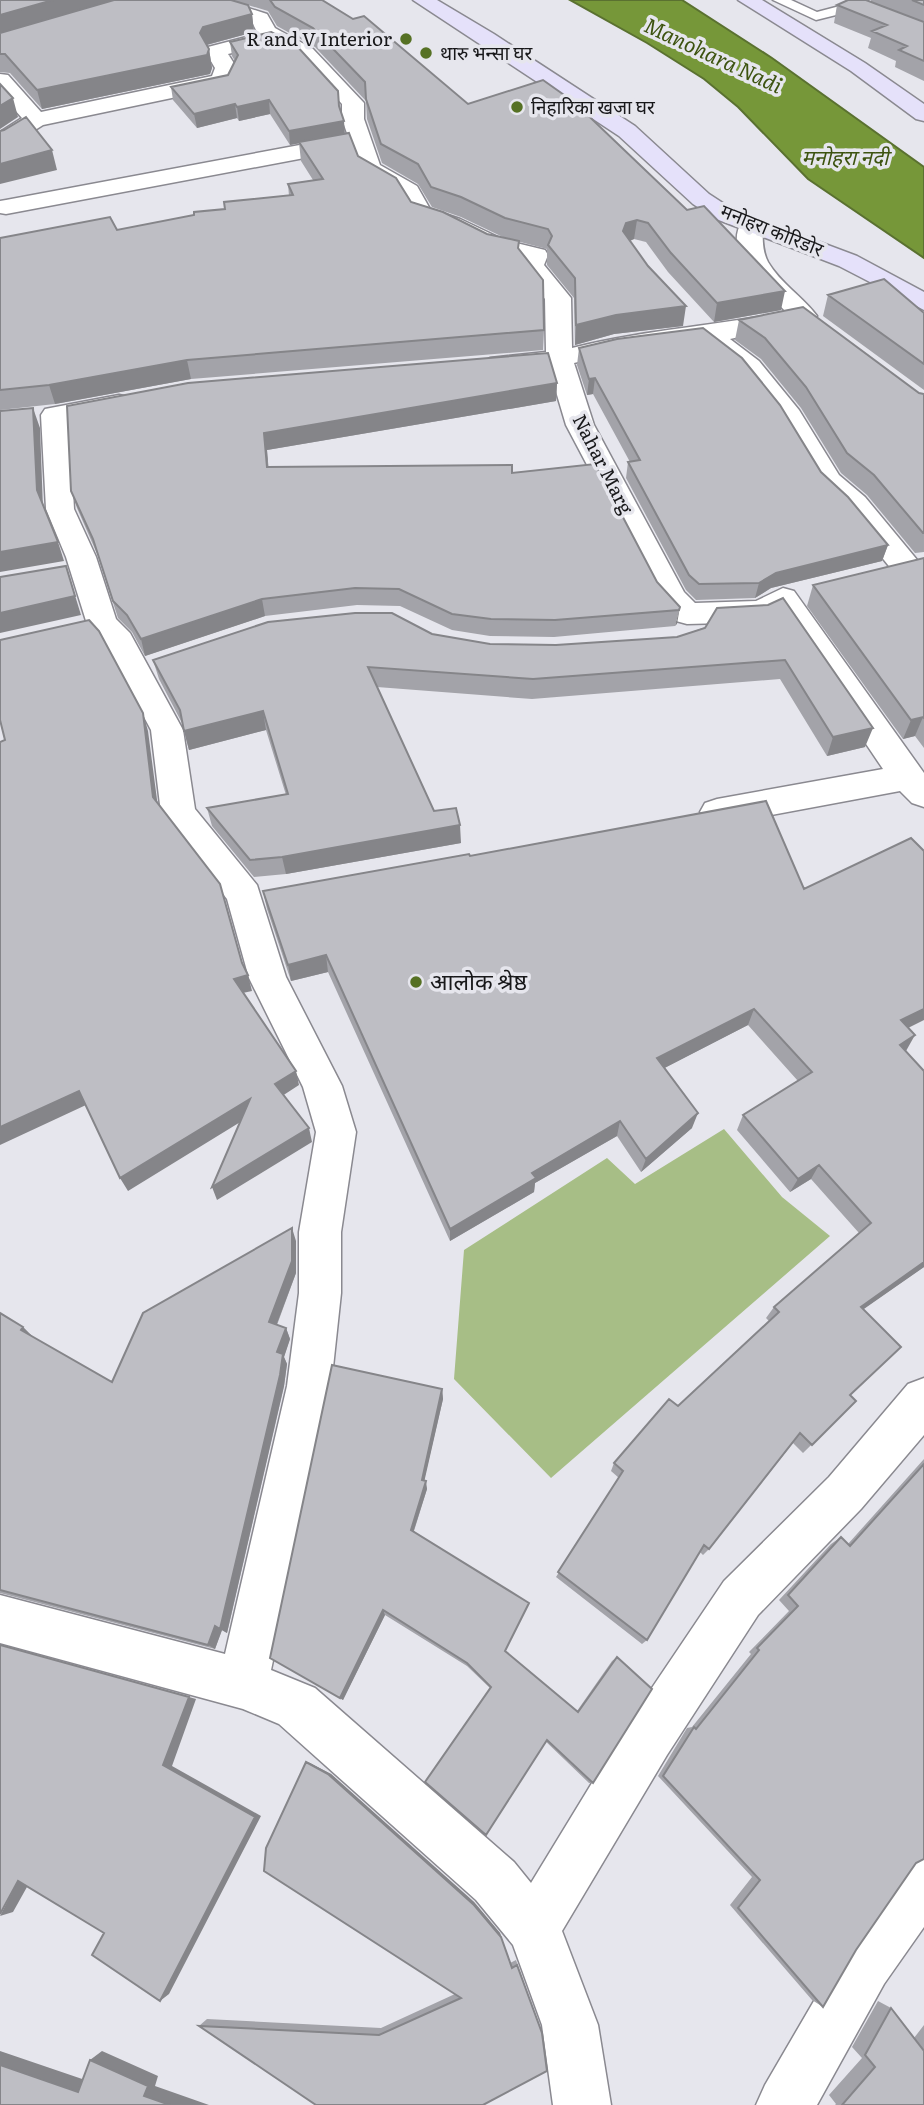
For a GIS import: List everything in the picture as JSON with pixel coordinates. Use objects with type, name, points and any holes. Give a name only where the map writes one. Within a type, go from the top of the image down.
[{"type":"main road","name":"मनोहरा कोरिडोर","points":[[423,0],[498,45],[616,124],[653,153],[701,199],[724,214],[848,261],[924,302]]},
{"type":"main road","points":[[748,0],[858,67],[924,114]]},
{"type":"street","name":"Nahar Marg","points":[[203,0],[260,18],[267,32],[306,53],[353,103],[353,119],[370,169],[409,191],[420,214],[453,224],[496,246],[536,256],[531,267],[558,298],[559,359],[580,425],[672,598],[687,613],[701,614]]},
{"type":"street","points":[[0,142],[36,120],[221,81],[226,68],[215,51],[274,37]]},
{"type":"street","points":[[0,80],[36,120]]},
{"type":"street","points":[[2,204],[360,141]]},
{"type":"street","points":[[469,367],[559,359],[614,345],[814,323],[758,267],[749,246],[751,225]]},
{"type":"street","points":[[683,308],[707,334],[750,367],[789,416],[829,481],[855,504],[905,569]]},
{"type":"street","points":[[150,398],[44,416],[72,572],[90,627],[119,641],[147,669],[167,730],[178,813],[260,893],[246,910],[268,978],[322,1086],[336,1132],[320,1232],[320,1293],[309,1386],[243,1684]]},
{"type":"street","points":[[681,640],[689,637],[701,614],[763,611],[796,595],[916,785],[691,817]]},
{"type":"street","points":[[534,1928],[649,1737],[741,1598],[845,1493],[924,1400]]},
{"type":"street","points":[[0,1619],[243,1684],[298,1706],[495,1881],[534,1928],[570,2025],[582,2105]]},
{"type":"street","points":[[785,2105],[865,1965],[924,1881]]},
{"type":"lane","points":[[780,0],[816,16],[858,3]]},
{"type":"shaded area","points":[[724,1129],[782,1197],[830,1236],[551,1478],[454,1379],[464,1250],[607,1158],[635,1184]]},
{"type":"water","name":"मनोहरा नदी","points":[[570,0],[682,0],[772,58],[924,167],[924,258],[808,179],[738,107],[704,79]]},
{"type":"building","points":[[0,0],[53,0],[0,15]]},
{"type":"building","points":[[114,0],[231,0],[248,5],[252,14],[203,27],[200,33],[209,49],[207,55],[37,90],[5,54],[0,54],[0,33]]},
{"type":"building","points":[[270,0],[322,0],[353,19],[364,16],[468,104],[543,80],[574,102],[687,210],[704,206],[785,291],[717,303],[671,253],[648,223],[637,220],[626,223],[623,231],[648,266],[686,306],[616,315],[576,325],[575,278],[548,245],[552,236],[548,229],[505,218],[461,197],[431,187],[418,164],[381,144],[366,99],[365,82],[313,28],[275,7]]},
{"type":"building","points":[[848,0],[866,0],[924,22],[924,61],[899,50],[907,46],[872,31],[887,25],[837,5]]},
{"type":"building","points":[[271,32],[296,45],[338,91],[344,121],[289,131],[269,100],[237,107],[235,104],[194,114],[171,87],[228,75],[238,55],[230,42]]},
{"type":"building","points":[[0,84],[13,98],[0,106]]},
{"type":"building","points":[[26,117],[52,150],[0,164],[0,131]]},
{"type":"building","points":[[349,133],[358,156],[396,178],[411,202],[443,212],[487,234],[519,241],[518,248],[543,280],[544,330],[187,360],[49,385],[0,390],[0,238],[110,217],[117,230],[194,215],[194,212],[225,209],[224,202],[293,195],[288,184],[323,179],[299,142]]},
{"type":"building","points":[[884,279],[924,313],[924,364],[828,295]]},
{"type":"building","points":[[803,307],[919,393],[924,394],[924,533],[874,475],[847,453],[806,387],[765,338],[739,320]]},
{"type":"building","points":[[703,328],[742,358],[780,405],[821,472],[848,497],[888,545],[776,573],[759,583],[699,584],[689,575],[628,462],[640,460],[595,378],[589,379],[579,348],[617,339]]},
{"type":"building","points":[[548,353],[557,383],[264,433],[267,467],[512,465],[512,473],[595,464],[657,582],[680,607],[679,610],[555,620],[491,619],[452,614],[399,589],[355,588],[262,599],[141,639],[127,615],[113,601],[93,539],[71,491],[67,406],[188,383]]},
{"type":"building","points":[[33,408],[37,490],[58,542],[0,552],[0,411]]},
{"type":"building","points":[[924,558],[924,718],[911,720],[813,585]]},
{"type":"building","points":[[66,566],[75,596],[0,613],[0,577]]},
{"type":"building","points":[[783,598],[873,728],[833,737],[785,660],[533,679],[368,667],[434,811],[456,808],[460,825],[282,857],[250,860],[207,808],[288,794],[263,711],[184,731],[180,710],[153,660],[268,622],[355,613],[392,613],[432,634],[490,644],[556,645],[677,637],[705,628],[717,608],[768,605]]},
{"type":"building","points":[[89,620],[99,631],[143,713],[153,797],[220,884],[242,963],[248,975],[234,979],[296,1071],[275,1084],[309,1128],[212,1187],[250,1099],[120,1178],[79,1091],[0,1127],[0,742],[5,740],[0,720],[0,640]]},
{"type":"building","points":[[766,801],[804,889],[911,838],[924,851],[924,1009],[901,1020],[915,1035],[900,1045],[924,1071],[924,1262],[861,1307],[901,1347],[850,1395],[856,1401],[812,1445],[800,1433],[709,1549],[704,1545],[647,1640],[558,1572],[623,1471],[614,1463],[669,1399],[678,1406],[779,1312],[774,1307],[871,1223],[819,1165],[798,1179],[743,1115],[812,1072],[754,1009],[657,1058],[698,1113],[646,1159],[620,1121],[532,1173],[536,1178],[450,1229],[326,955],[288,965],[263,891]]},
{"type":"building","points":[[292,1228],[292,1261],[269,1322],[286,1328],[277,1352],[283,1354],[280,1375],[220,1629],[215,1626],[208,1645],[0,1590],[0,1313],[23,1327],[21,1330],[112,1382],[143,1313]]},
{"type":"building","points":[[332,1365],[442,1389],[422,1480],[426,1481],[411,1530],[529,1603],[505,1651],[578,1712],[617,1657],[652,1689],[593,1783],[547,1740],[486,1835],[425,1782],[491,1687],[467,1663],[383,1610],[340,1698],[270,1658]]},
{"type":"building","points":[[924,1464],[924,1859],[916,1863],[856,1950],[823,2007],[738,1908],[760,1880],[663,1776],[694,1727],[696,1729],[759,1650],[757,1648],[798,1606],[788,1595],[841,1537],[850,1546]]},
{"type":"building","points":[[0,1645],[189,1697],[163,1765],[255,1817],[160,2001],[92,1955],[104,1933],[18,1881],[0,1914]]},
{"type":"building","points":[[306,1762],[328,1774],[474,1905],[501,1937],[512,1968],[517,1965],[542,2033],[547,2071],[483,2105],[316,2105],[199,2026],[379,2035],[461,1998],[264,1871],[266,1848]]},
{"type":"building","points":[[891,2008],[924,2051],[924,2105],[842,2105],[875,2067],[865,2055]]},
{"type":"building","points":[[90,2060],[148,2086],[144,2096],[170,2105],[0,2105],[0,2065],[78,2092]]},
{"type":"place","name":"R and V Interior","points":[[406,39]]},
{"type":"place","name":"थारु भन्सा घर","points":[[426,53]]},
{"type":"place","name":"निहारिका खजा घर","points":[[517,107]]},
{"type":"place","name":"आलोक श्रेष्ठ","points":[[416,982]]},
{"type":"water label","name":"Manohara Nadi","points":[[713,56]]}]
